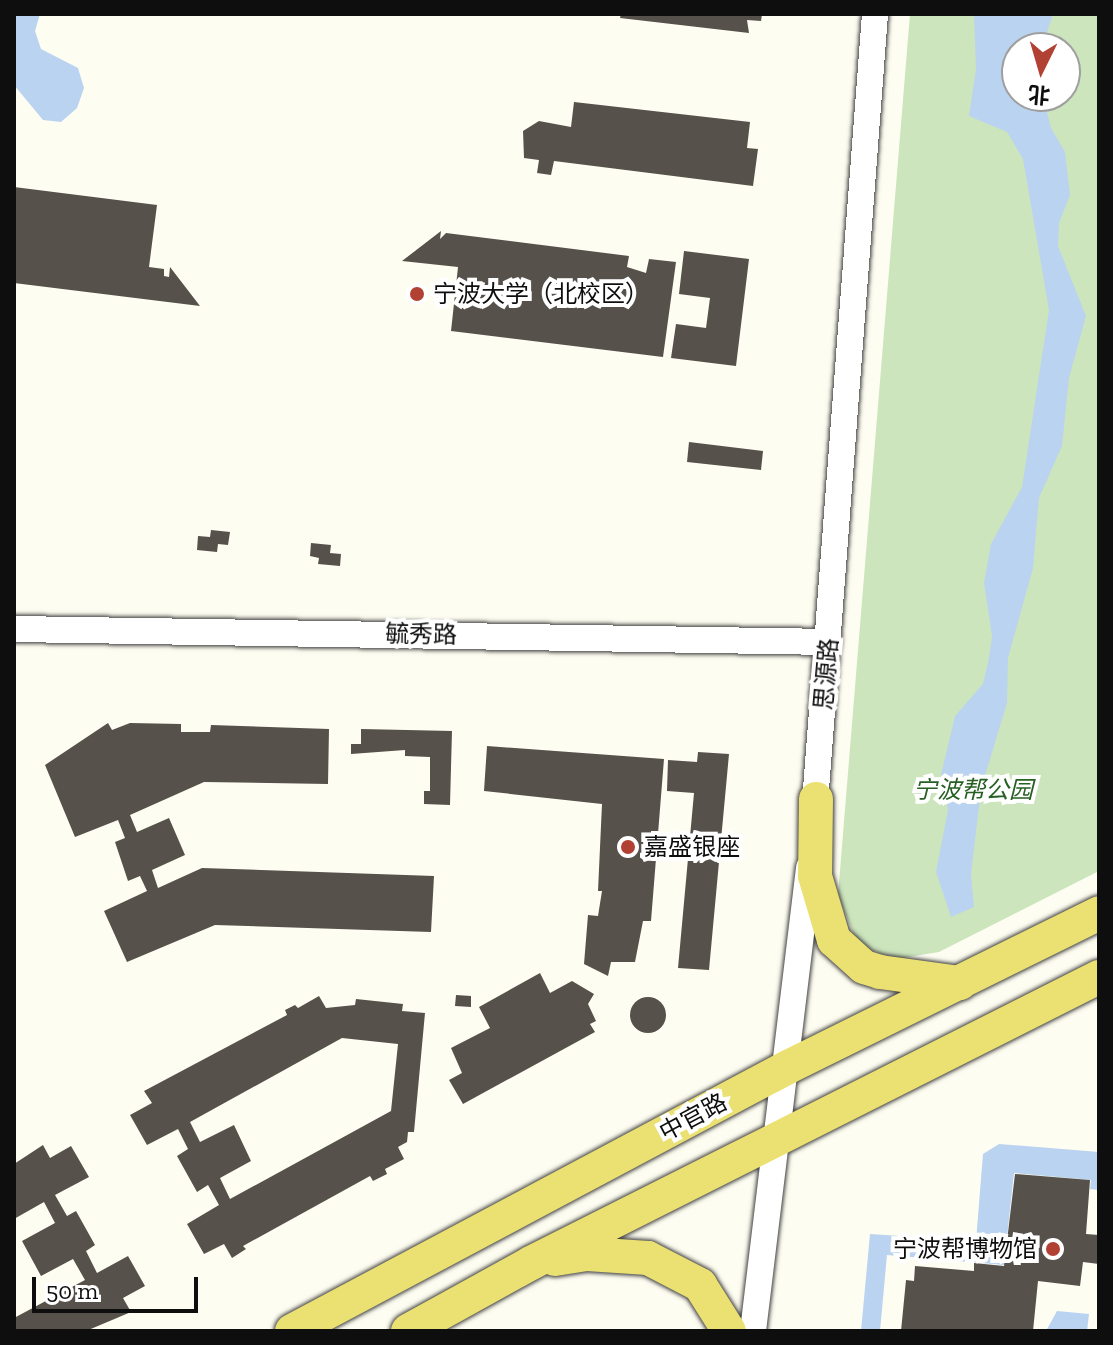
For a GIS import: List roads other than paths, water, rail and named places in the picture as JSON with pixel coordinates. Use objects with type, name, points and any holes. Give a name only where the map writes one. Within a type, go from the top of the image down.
[{"type":"main road","points":[[816,799],[815,876],[834,940],[864,967],[960,983]]},
{"type":"main road","name":"中官路","points":[[292,1331],[788,1067],[1099,913]]},
{"type":"main road","points":[[408,1331],[531,1263],[1099,977]]},
{"type":"main road","points":[[531,1263],[587,1254],[648,1258],[700,1285],[729,1331]]},
{"type":"street","name":"思源路","points":[[753,1331],[788,1067],[816,799],[875,14]]},
{"type":"street","name":"毓秀路","points":[[14,629],[828,642]]},
{"type":"water","points":[[14,14],[40,14],[35,31],[41,49],[78,68],[84,88],[77,108],[61,122],[43,120],[14,85]]},
{"type":"water","points":[[974,14],[1053,14],[1047,32],[1001,32],[1001,112],[1047,112],[1051,128],[1065,152],[1070,195],[1059,223],[1058,246],[1086,316],[1069,378],[1062,446],[1039,498],[1033,568],[1008,658],[1007,703],[981,789],[971,874],[974,907],[951,917],[936,872],[948,810],[941,775],[955,716],[983,684],[992,636],[984,583],[991,544],[1022,487],[1049,310],[1023,159],[1007,132],[969,116],[976,69]]},
{"type":"water","points":[[999,1144],[1099,1152],[1099,1190],[1090,1189],[1091,1180],[1014,1173],[1004,1265],[887,1255],[880,1331],[861,1331],[870,1234],[976,1241],[983,1154]]},
{"type":"water","points":[[1057,1311],[1089,1314],[1087,1331],[1046,1331]]},
{"type":"place","name":"宁波大学（北校区）","points":[[417,294]]},
{"type":"place","name":"嘉盛银座","points":[[628,847]]},
{"type":"place","name":"宁波帮博物馆","points":[[1053,1249]]},
{"type":"park label","name":"宁波帮公园","points":[[973,790]]}]
